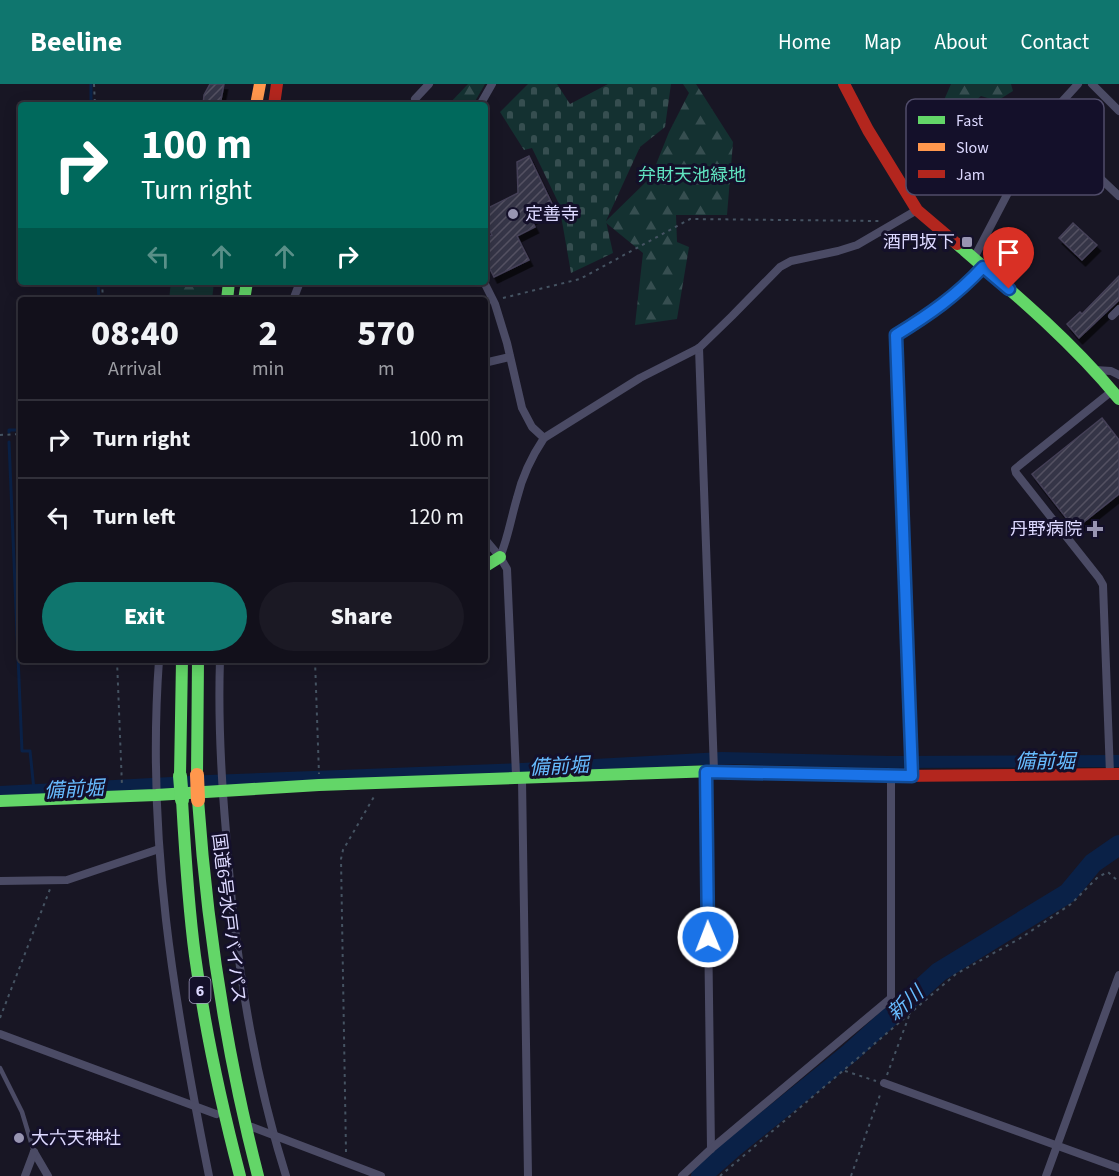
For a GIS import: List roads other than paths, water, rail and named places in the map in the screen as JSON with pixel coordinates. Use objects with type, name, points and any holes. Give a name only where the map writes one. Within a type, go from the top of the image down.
[{"type":"main road","points":[[257,102],[260,84]]},
{"type":"main road","points":[[274,102],[277,84]]},
{"type":"main road","points":[[844,84],[868,130],[906,192]]},
{"type":"main road","points":[[908,195],[917,210],[1047,322],[1095,370],[1116,395]]},
{"type":"main road","points":[[488,564],[500,557]]},
{"type":"main road","name":"国道6号水戸バイパス","points":[[182,663],[180,776],[189,904],[213,1062],[240,1176]]},
{"type":"main road","name":"国道6号水戸バイパス","points":[[198,663],[198,800],[201,857],[213,960],[250,1146],[259,1176]]},
{"type":"main road","points":[[0,801],[222,788],[381,784],[517,774],[711,770],[891,776],[912,773],[1113,772]]},
{"type":"street","points":[[415,99],[429,84]]},
{"type":"street","points":[[482,102],[492,84]]},
{"type":"street","points":[[1064,99],[1078,84]]},
{"type":"street","points":[[1092,84],[1119,111]]},
{"type":"street","points":[[1104,182],[1119,196]]},
{"type":"street","points":[[912,773],[896,335],[938,309],[963,289],[979,263],[1011,195]]},
{"type":"street","points":[[500,557],[506,544],[517,497],[536,450],[544,438],[640,378],[699,348],[780,267],[791,261],[838,251],[857,244],[917,210]]},
{"type":"street","points":[[486,285],[493,300],[525,417],[544,438]]},
{"type":"street","points":[[699,348],[714,754],[711,770],[711,1149]]},
{"type":"street","points":[[488,362],[510,357]]},
{"type":"street","points":[[1095,370],[1111,370],[1119,375]]},
{"type":"street","points":[[1113,772],[1109,757],[1103,585],[1015,469],[1116,395]]},
{"type":"street","points":[[488,543],[507,569],[517,774],[528,1176]]},
{"type":"street","points":[[159,663],[155,778],[168,950],[188,1077],[209,1176]]},
{"type":"street","points":[[220,663],[222,788],[230,897],[244,996],[273,1134],[286,1176]]},
{"type":"street","points":[[682,1176],[891,998],[891,776]]},
{"type":"street","points":[[0,881],[52,881],[75,877],[159,849]]},
{"type":"street","points":[[1046,1176],[1119,975]]},
{"type":"street","points":[[0,1034],[216,1114]]},
{"type":"street","points":[[884,1083],[1119,1168]]},
{"type":"street","points":[[252,1127],[381,1176]]},
{"type":"street","points":[[25,1176],[34,1152]]},
{"type":"street","points":[[34,1152],[48,1176]]},
{"type":"lane","points":[[0,1068],[22,1112],[34,1152]]},
{"type":"waterway","points":[[91,84],[91,102]]},
{"type":"waterway","points":[[98,285],[99,297]]},
{"type":"waterway","points":[[9,432],[9,430],[18,430]]},
{"type":"waterway","points":[[9,442],[18,656]]},
{"type":"waterway","points":[[18,663],[22,751],[30,751],[34,790]]},
{"type":"waterway","name":"備前堀","points":[[0,792],[722,758],[890,762],[1119,761]]},
{"type":"waterway","name":"新川","points":[[701,1176],[850,1053],[939,972],[1068,893],[1093,863],[1119,845]]},
{"type":"place","name":"定善寺","points":[[513,214]]},
{"type":"place","name":"酒門坂下","points":[[967,242]]},
{"type":"place","name":"丹野病院","points":[[1095,529]]},
{"type":"place","name":"大六天神社","points":[[19,1138]]},
{"type":"park label","name":"弁財天池緑地","points":[[692,175]]}]
